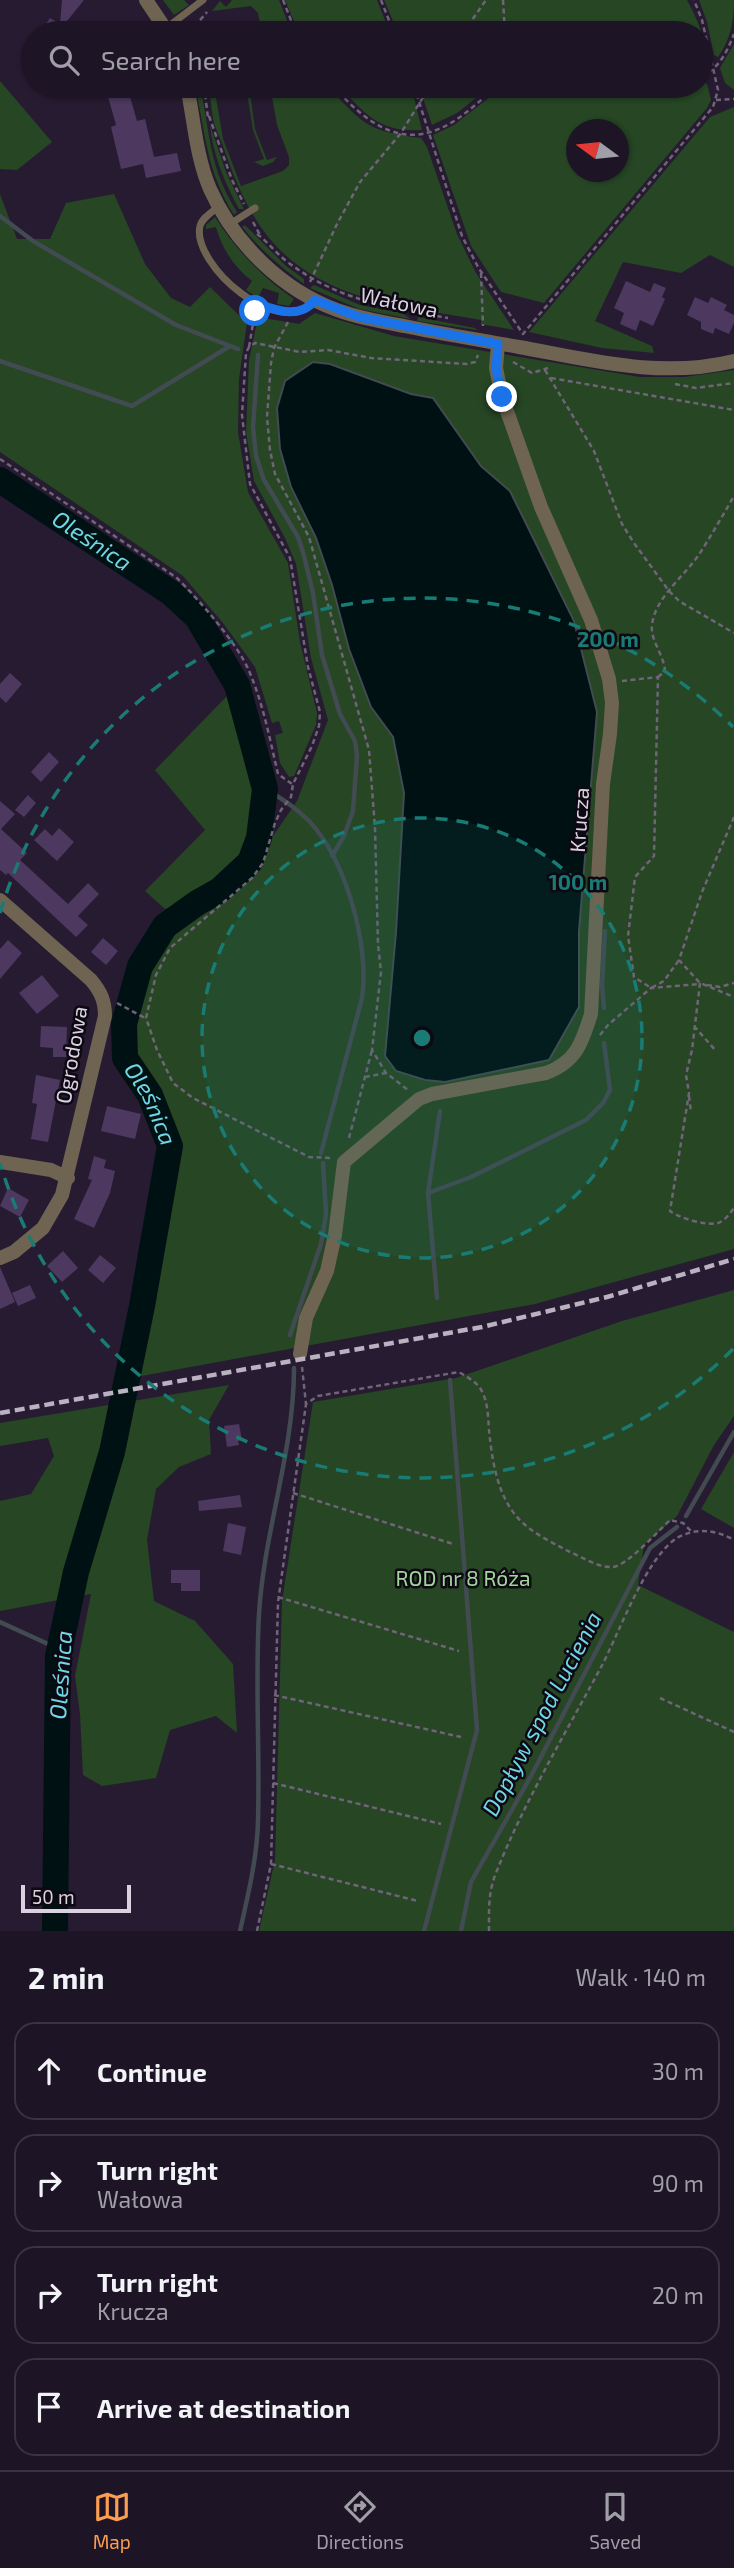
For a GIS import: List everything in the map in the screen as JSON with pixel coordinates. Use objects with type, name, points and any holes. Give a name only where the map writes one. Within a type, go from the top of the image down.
[{"type":"street","points":[[146,0],[160,21]]},
{"type":"street","name":"Wałowa","points":[[189,98],[203,169],[219,206],[243,215],[269,269],[309,297],[359,317],[615,366],[667,369],[734,361]]},
{"type":"street","name":"Krucza","points":[[344,1162],[419,1099],[432,1094],[546,1073],[562,1067],[584,1036],[591,1014],[603,784],[612,703],[609,679],[591,620],[541,507],[502,397],[496,359],[498,344]]},
{"type":"street","name":"Ogrodowa","points":[[0,900],[91,980],[105,1003],[105,1016],[68,1178],[56,1209],[43,1228],[14,1252],[0,1258]]},
{"type":"street","points":[[0,1161],[51,1170],[68,1178]]},
{"type":"street","points":[[301,1360],[306,1318],[327,1271],[335,1235],[338,1190],[344,1162]]},
{"type":"lane","points":[[179,21],[203,0]]},
{"type":"lane","points":[[219,206],[200,225],[205,249],[228,282],[258,304],[283,312],[310,307],[309,297]]},
{"type":"path","points":[[283,0],[291,21]]},
{"type":"path","points":[[381,0],[389,21]]},
{"type":"path","points":[[471,21],[486,0]]},
{"type":"path","points":[[503,0],[504,21]]},
{"type":"path","points":[[694,0],[701,21]]},
{"type":"path","points":[[199,21],[211,7]]},
{"type":"path","points":[[713,70],[723,58],[734,34]]},
{"type":"path","points":[[523,334],[713,107],[718,90],[713,74]]},
{"type":"path","points":[[206,98],[208,126]]},
{"type":"path","points":[[345,98],[369,121],[381,128],[401,133],[428,133],[453,122],[483,98]]},
{"type":"path","points":[[418,98],[453,214],[481,271],[523,334]]},
{"type":"path","points":[[309,297],[312,279],[337,224],[360,183],[401,133],[422,98]]},
{"type":"path","points":[[716,100],[734,99]]},
{"type":"path","points":[[208,114],[243,215],[253,232],[261,237]]},
{"type":"path","points":[[243,215],[281,257],[330,290],[365,302],[407,311]]},
{"type":"path","points":[[474,323],[484,328],[481,271]]},
{"type":"path","points":[[258,304],[253,317],[243,380],[244,445],[250,484],[290,558],[308,667],[320,712],[319,726],[312,747],[293,784],[291,797],[281,810],[263,863],[252,878],[170,948],[161,961],[146,1018],[157,1050],[173,1083],[192,1098],[316,1159],[328,1157],[344,1162],[372,1050],[381,972],[376,916],[375,828],[369,750],[309,537],[288,499],[273,462],[267,417],[274,348],[293,312]]},
{"type":"path","points":[[420,313],[447,318]]},
{"type":"path","points":[[510,332],[523,334]]},
{"type":"path","points":[[249,346],[255,344],[300,352],[328,350],[370,358],[467,364],[475,362],[481,340]]},
{"type":"path","points":[[478,355],[496,359]]},
{"type":"path","points":[[544,369],[594,451],[622,524],[669,591],[680,601],[734,633]]},
{"type":"path","points":[[550,378],[734,410]]},
{"type":"path","points":[[0,459],[177,578],[196,597],[232,643],[249,670],[278,774],[293,784]]},
{"type":"path","points":[[609,679],[621,682],[658,677],[665,671],[664,659],[655,643],[651,626],[655,613],[669,591],[699,555],[734,496]]},
{"type":"path","points":[[658,677],[654,856],[635,877],[628,936],[634,976],[651,988],[700,984],[720,987],[734,982]]},
{"type":"path","points":[[593,1044],[608,1024],[651,988],[664,981],[679,960],[702,892],[734,817]]},
{"type":"path","points":[[679,960],[700,984],[734,997]]},
{"type":"path","points":[[691,1112],[686,1075],[692,1050],[700,984]]},
{"type":"path","points":[[119,1003],[146,1018]]},
{"type":"path","points":[[694,1026],[716,1051]]},
{"type":"path","points":[[372,1050],[386,1073],[419,1099]]},
{"type":"path","points":[[365,1077],[386,1073]]},
{"type":"path","points":[[689,1093],[670,1211],[679,1217],[716,1224],[724,1220],[734,1208]]},
{"type":"path","points":[[257,1931],[271,1864],[278,1597],[306,1404],[301,1360]]},
{"type":"path","points":[[306,1404],[318,1396],[459,1372],[481,1389],[486,1402],[492,1453],[499,1482],[510,1507],[522,1522],[544,1538],[603,1566],[620,1565],[670,1520],[683,1523],[691,1531]]},
{"type":"path","points":[[293,1493],[453,1544]]},
{"type":"path","points":[[489,1931],[490,1894],[495,1875],[534,1791],[649,1572],[663,1550],[691,1531],[707,1531],[734,1540]]},
{"type":"path","points":[[278,1597],[459,1651]]},
{"type":"path","points":[[274,1696],[460,1737]]},
{"type":"path","points":[[660,1698],[734,1732]]},
{"type":"path","points":[[273,1783],[441,1824]]},
{"type":"path","points":[[271,1864],[418,1901]]},
{"type":"green space","points":[[163,0],[184,0],[189,5],[174,15]]},
{"type":"green space","points":[[232,0],[279,0],[287,21],[260,21],[258,13],[251,6],[212,11],[220,1],[226,7]]},
{"type":"green space","points":[[285,0],[377,0],[385,21],[294,21]]},
{"type":"green space","points":[[384,0],[687,0],[698,21],[393,21]]},
{"type":"green space","points":[[699,0],[734,0],[731,30],[718,57],[713,50],[713,21],[707,21]]},
{"type":"green space","points":[[734,44],[734,90],[725,83],[720,68]]},
{"type":"green space","points":[[0,81],[52,142],[17,170],[0,169]]},
{"type":"green space","points":[[197,98],[202,98],[215,165],[237,212],[234,215],[212,167]]},
{"type":"green space","points":[[211,98],[216,98],[223,139],[241,186],[283,171],[289,165],[272,98],[339,98],[367,124],[388,132],[421,138],[427,147],[457,234],[476,273],[514,330],[481,324],[481,320],[380,302],[336,287],[311,274],[290,259],[257,221],[232,172],[214,123]]},
{"type":"green space","points":[[248,98],[251,98],[255,129],[267,160],[277,157],[273,162],[263,166],[254,162],[264,159],[253,130]]},
{"type":"green space","points":[[350,98],[414,98],[422,130],[384,125]]},
{"type":"green space","points":[[423,98],[476,98],[457,113],[432,125]]},
{"type":"green space","points":[[489,98],[711,100],[544,303],[501,292],[471,246],[433,135],[454,125]]},
{"type":"green space","points":[[734,107],[734,267],[710,255],[681,273],[623,262],[595,321],[652,346],[654,353],[602,348],[529,332],[710,117]]},
{"type":"green space","points":[[210,125],[226,172],[244,209],[239,209],[224,179]]},
{"type":"green space","points":[[0,194],[17,239],[50,239],[66,203],[114,194],[145,264],[171,298],[190,307],[210,287],[247,323],[239,379],[238,432],[248,492],[288,563],[300,642],[317,713],[316,725],[294,776],[289,777],[280,763],[275,735],[283,733],[279,721],[272,723],[255,667],[223,623],[183,576],[0,452]]},
{"type":"green space","points":[[215,217],[250,262],[294,299],[289,306],[277,304],[279,293],[263,288],[258,298],[246,290],[252,281],[230,257],[216,227],[206,229],[206,225]]},
{"type":"green space","points":[[245,225],[286,266],[304,279],[304,284],[263,250],[242,227]]},
{"type":"green space","points":[[314,285],[360,305],[402,313],[411,319],[359,309],[310,288]]},
{"type":"green space","points":[[315,313],[394,336],[640,377],[684,377],[734,370],[734,1249],[535,1304],[136,1377],[178,1142],[132,1050],[139,992],[155,950],[177,926],[254,864],[297,801],[328,720],[311,658],[296,564],[254,481],[246,432],[249,360],[258,317],[299,324]]},
{"type":"green space","points":[[418,317],[475,328],[477,330],[417,321]]},
{"type":"green space","points":[[227,696],[255,790],[251,836],[240,856],[221,876],[195,895],[165,909],[145,891],[205,830],[155,770]]},
{"type":"green space","name":"ROD nr 8 Róża","points":[[734,1290],[734,1416],[714,1445],[677,1516],[644,1545],[638,1585],[734,1632],[734,1931],[259,1931],[275,1860],[282,1601],[313,1402],[456,1378],[622,1321]]},
{"type":"green space","points":[[229,1385],[209,1420],[211,1454],[179,1467],[156,1489],[147,1540],[154,1601],[195,1621],[233,1664],[237,1733],[216,1716],[170,1730],[156,1778],[102,1786],[83,1775],[75,1676],[91,1594],[0,1611],[0,1501],[31,1494],[54,1456],[48,1438],[0,1446],[0,1423]]},
{"type":"green space","points":[[734,1452],[734,1528],[701,1509]]},
{"type":"shaded area","points":[[313,362],[330,364],[411,394],[433,398],[481,466],[510,491],[574,621],[597,712],[579,931],[579,1007],[549,1060],[445,1082],[425,1080],[396,1071],[385,1056],[404,793],[393,737],[371,707],[349,649],[316,538],[291,487],[280,449],[277,408],[285,381]]},
{"type":"building","points":[[62,0],[84,0],[67,21],[60,21]]},
{"type":"building","points":[[108,98],[130,98],[137,121],[145,119],[154,157],[177,153],[181,171],[146,178],[143,164],[121,169],[111,127],[116,125]]},
{"type":"building","points":[[626,281],[650,292],[654,283],[666,288],[662,297],[665,299],[653,326],[640,320],[636,331],[620,324],[624,313],[614,308]]},
{"type":"building","points":[[695,297],[708,303],[711,297],[727,305],[724,310],[734,315],[729,334],[715,328],[713,334],[701,329],[701,322],[687,315]]},
{"type":"building","points":[[10,673],[22,684],[6,703],[0,697],[0,684]]},
{"type":"building","points":[[49,752],[59,762],[41,782],[31,772]]},
{"type":"building","points":[[28,795],[36,803],[24,817],[15,810]]},
{"type":"building","points":[[0,801],[15,814],[1,829],[27,853],[20,860],[68,904],[88,883],[99,894],[78,916],[88,925],[76,937],[8,873],[6,875],[0,870]]},
{"type":"building","points":[[59,828],[74,842],[57,861],[34,840],[45,829],[52,836]]},
{"type":"building","points":[[103,938],[118,951],[106,965],[91,952]]},
{"type":"building","points":[[8,940],[22,953],[0,979],[0,949]]},
{"type":"building","points":[[42,975],[59,996],[37,1014],[19,993]]},
{"type":"building","points":[[41,1026],[67,1027],[66,1057],[53,1057],[53,1048],[40,1047]]},
{"type":"building","points":[[36,1075],[60,1080],[48,1142],[31,1139],[37,1104],[32,1103]]},
{"type":"building","points":[[107,1106],[141,1114],[135,1139],[101,1131]]},
{"type":"building","points":[[94,1156],[106,1160],[104,1168],[115,1171],[110,1193],[94,1228],[74,1219],[92,1180],[88,1179]]},
{"type":"building","points":[[8,1188],[29,1200],[20,1217],[0,1206]]},
{"type":"building","points":[[63,1251],[78,1268],[62,1282],[47,1266]]},
{"type":"building","points":[[100,1255],[116,1268],[103,1283],[88,1270]]},
{"type":"building","points":[[0,1267],[15,1302],[0,1309]]},
{"type":"building","points":[[30,1285],[36,1298],[18,1306],[12,1293]]},
{"type":"building","points":[[239,1424],[242,1440],[238,1441],[239,1445],[227,1447],[224,1426]]},
{"type":"building","points":[[240,1495],[242,1507],[199,1511],[198,1501]]},
{"type":"building","points":[[228,1523],[246,1527],[241,1555],[223,1551]]},
{"type":"building","points":[[171,1570],[200,1570],[200,1591],[181,1591],[181,1583],[171,1583]]},
{"type":"waterway","points":[[0,216],[33,241],[176,325],[238,349]]},
{"type":"waterway","points":[[0,361],[132,406],[230,346]]},
{"type":"waterway","points":[[258,355],[253,427],[256,456],[264,480],[298,537],[313,593],[322,655],[340,714],[355,741],[357,756],[353,811],[344,836],[332,856]]},
{"type":"waterway","name":"Oleśnica","points":[[0,480],[171,593],[197,617],[237,685],[265,789],[259,838],[250,862],[220,890],[165,926],[140,966],[124,1024],[125,1058],[150,1095],[170,1146],[142,1306],[112,1452],[76,1572],[58,1656],[55,1931]]},
{"type":"waterway","points":[[265,789],[299,812],[322,838],[344,880],[359,929],[364,977],[362,998],[321,1153]]},
{"type":"waterway","points":[[604,1008],[602,985],[605,931]]},
{"type":"waterway","points":[[428,1193],[471,1177],[586,1120],[603,1103],[610,1090],[604,1043]]},
{"type":"waterway","points":[[437,1298],[428,1193],[440,1111]]},
{"type":"waterway","points":[[290,1335],[321,1244],[326,1214],[323,1163]]},
{"type":"waterway","points":[[240,1931],[252,1877],[257,1835],[259,1614],[289,1430],[294,1368]]},
{"type":"waterway","points":[[424,1931],[477,1730],[450,1380]]},
{"type":"waterway","name":"Dopływ spod Lucienia","points":[[686,1516],[734,1432]]},
{"type":"waterway","name":"Dopływ spod Lucienia","points":[[461,1931],[471,1882],[530,1778],[650,1548],[677,1527]]},
{"type":"waterway","points":[[0,1622],[59,1649]]},
{"type":"railway","points":[[0,1413],[482,1327],[607,1297],[734,1259]]},
{"type":"route","points":[[255,311],[258,304],[283,312],[302,311],[310,307],[315,300],[359,317],[498,344],[496,368],[502,397]]}]
